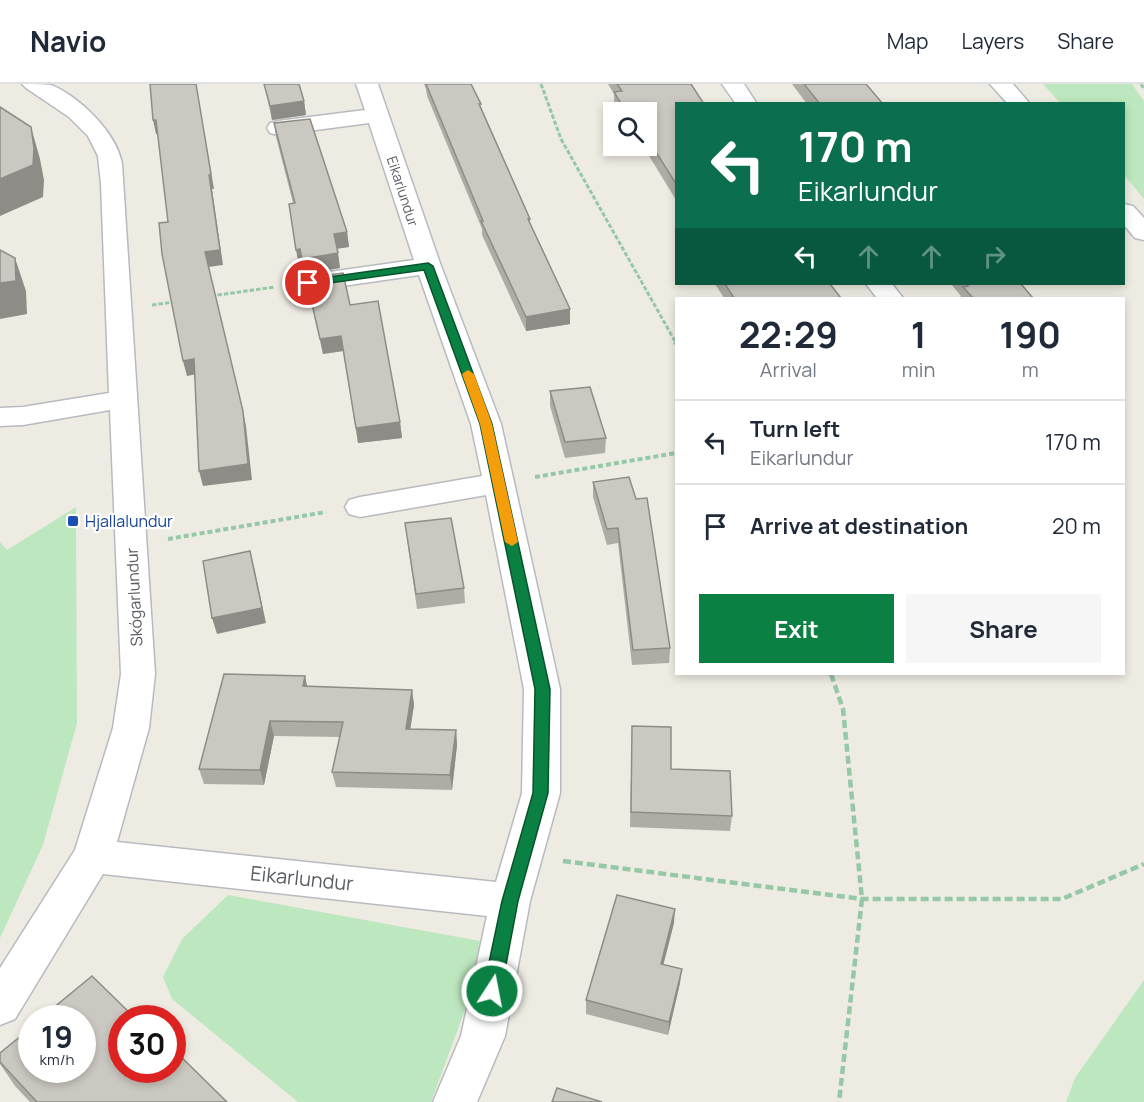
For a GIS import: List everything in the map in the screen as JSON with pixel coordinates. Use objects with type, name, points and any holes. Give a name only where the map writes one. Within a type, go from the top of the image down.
[{"type":"street","name":"Skógarlundur","points":[[0,1005],[93,856],[131,728],[138,674],[113,196],[108,152],[91,127],[72,108],[36,84]]},
{"type":"street","name":"Eikarlundur","points":[[367,84],[428,266],[486,424],[542,689],[541,793],[510,901],[483,1036],[455,1102]]},
{"type":"street","points":[[733,84],[746,102]]},
{"type":"street","points":[[1001,84],[1018,102]]},
{"type":"street","points":[[278,128],[378,115]]},
{"type":"street","points":[[1125,212],[1144,233]]},
{"type":"street","points":[[308,283],[428,266]]},
{"type":"street","points":[[880,285],[889,297]]},
{"type":"street","points":[[0,417],[23,416],[124,399]]},
{"type":"street","points":[[360,507],[499,483]]},
{"type":"street","name":"Eikarlundur","points":[[93,856],[510,901]]},
{"type":"path","points":[[541,84],[561,139],[675,342]]},
{"type":"path","points":[[1141,84],[1144,89]]},
{"type":"path","points":[[201,298],[308,283]]},
{"type":"path","points":[[142,306],[178,301]]},
{"type":"path","points":[[499,483],[675,453]]},
{"type":"path","points":[[167,539],[360,507]]},
{"type":"path","points":[[831,675],[843,710],[862,899],[839,1102]]},
{"type":"path","points":[[523,856],[862,899],[1062,899],[1144,864]]},
{"type":"green space","points":[[1043,84],[1132,84],[1144,101],[1144,199],[1125,176],[1125,102],[1059,102]]},
{"type":"green space","points":[[76,507],[77,723],[43,845],[0,938],[0,542],[7,550]]},
{"type":"green space","points":[[228,895],[480,941],[476,980],[431,1102],[298,1102],[186,1010],[186,1005],[179,1005],[172,999],[163,977],[182,939]]},
{"type":"green space","points":[[1144,980],[1144,1102],[1066,1102],[1075,1078]]},
{"type":"building","points":[[150,84],[196,84],[211,174],[209,175],[220,250],[205,252],[243,411],[248,464],[199,471],[194,359],[183,361],[162,254],[159,223],[168,222]]},
{"type":"building","points":[[264,84],[299,84],[304,101],[270,106]]},
{"type":"building","points":[[426,84],[471,84],[530,219],[528,219],[570,309],[526,317],[481,221],[483,221]]},
{"type":"building","points":[[617,84],[691,84],[703,102],[675,102],[675,182],[657,154],[657,102],[620,102],[614,92],[622,91]]},
{"type":"building","points":[[804,84],[866,84],[881,102],[818,102]]},
{"type":"building","points":[[0,107],[31,127],[34,148],[33,165],[0,179]]},
{"type":"building","points":[[310,119],[347,232],[334,234],[338,253],[302,259],[300,249],[296,250],[289,204],[295,203],[274,123]]},
{"type":"building","points":[[0,250],[15,258],[16,281],[0,283]]},
{"type":"building","points":[[343,273],[350,305],[378,301],[400,422],[356,428],[341,336],[320,339],[306,278]]},
{"type":"building","points":[[726,285],[831,285],[840,297],[733,297]]},
{"type":"building","points":[[1022,285],[1032,297],[972,297],[963,287]]},
{"type":"building","points":[[590,387],[606,438],[565,442],[550,391]]},
{"type":"building","points":[[629,477],[636,499],[647,498],[670,648],[633,650],[618,528],[607,529],[593,482]]},
{"type":"building","points":[[451,518],[464,588],[416,594],[405,523]]},
{"type":"building","points":[[250,551],[262,608],[212,618],[203,561]]},
{"type":"building","points":[[224,674],[305,676],[303,686],[412,690],[406,729],[456,730],[450,775],[332,772],[343,722],[270,721],[260,770],[199,769]]},
{"type":"building","points":[[632,726],[671,727],[671,769],[730,771],[732,816],[631,812]]},
{"type":"building","points":[[617,895],[675,909],[661,964],[682,969],[669,1022],[586,1000]]},
{"type":"building","points":[[92,976],[122,1005],[108,1005],[108,1083],[186,1083],[186,1062],[227,1102],[37,1102],[19,1083],[96,1083],[96,1005],[57,1005]]},
{"type":"building","points":[[18,1038],[18,1081],[0,1062],[0,1053]]},
{"type":"building","points":[[557,1088],[602,1102],[552,1102]]},
{"type":"slow traffic","points":[[468,374],[486,424],[512,542]]},
{"type":"place","name":"Hjallalundur","points":[[73,521]]},
{"type":"route","points":[[308,283],[428,266],[486,424],[542,689],[541,793],[510,901],[492,991]]}]
